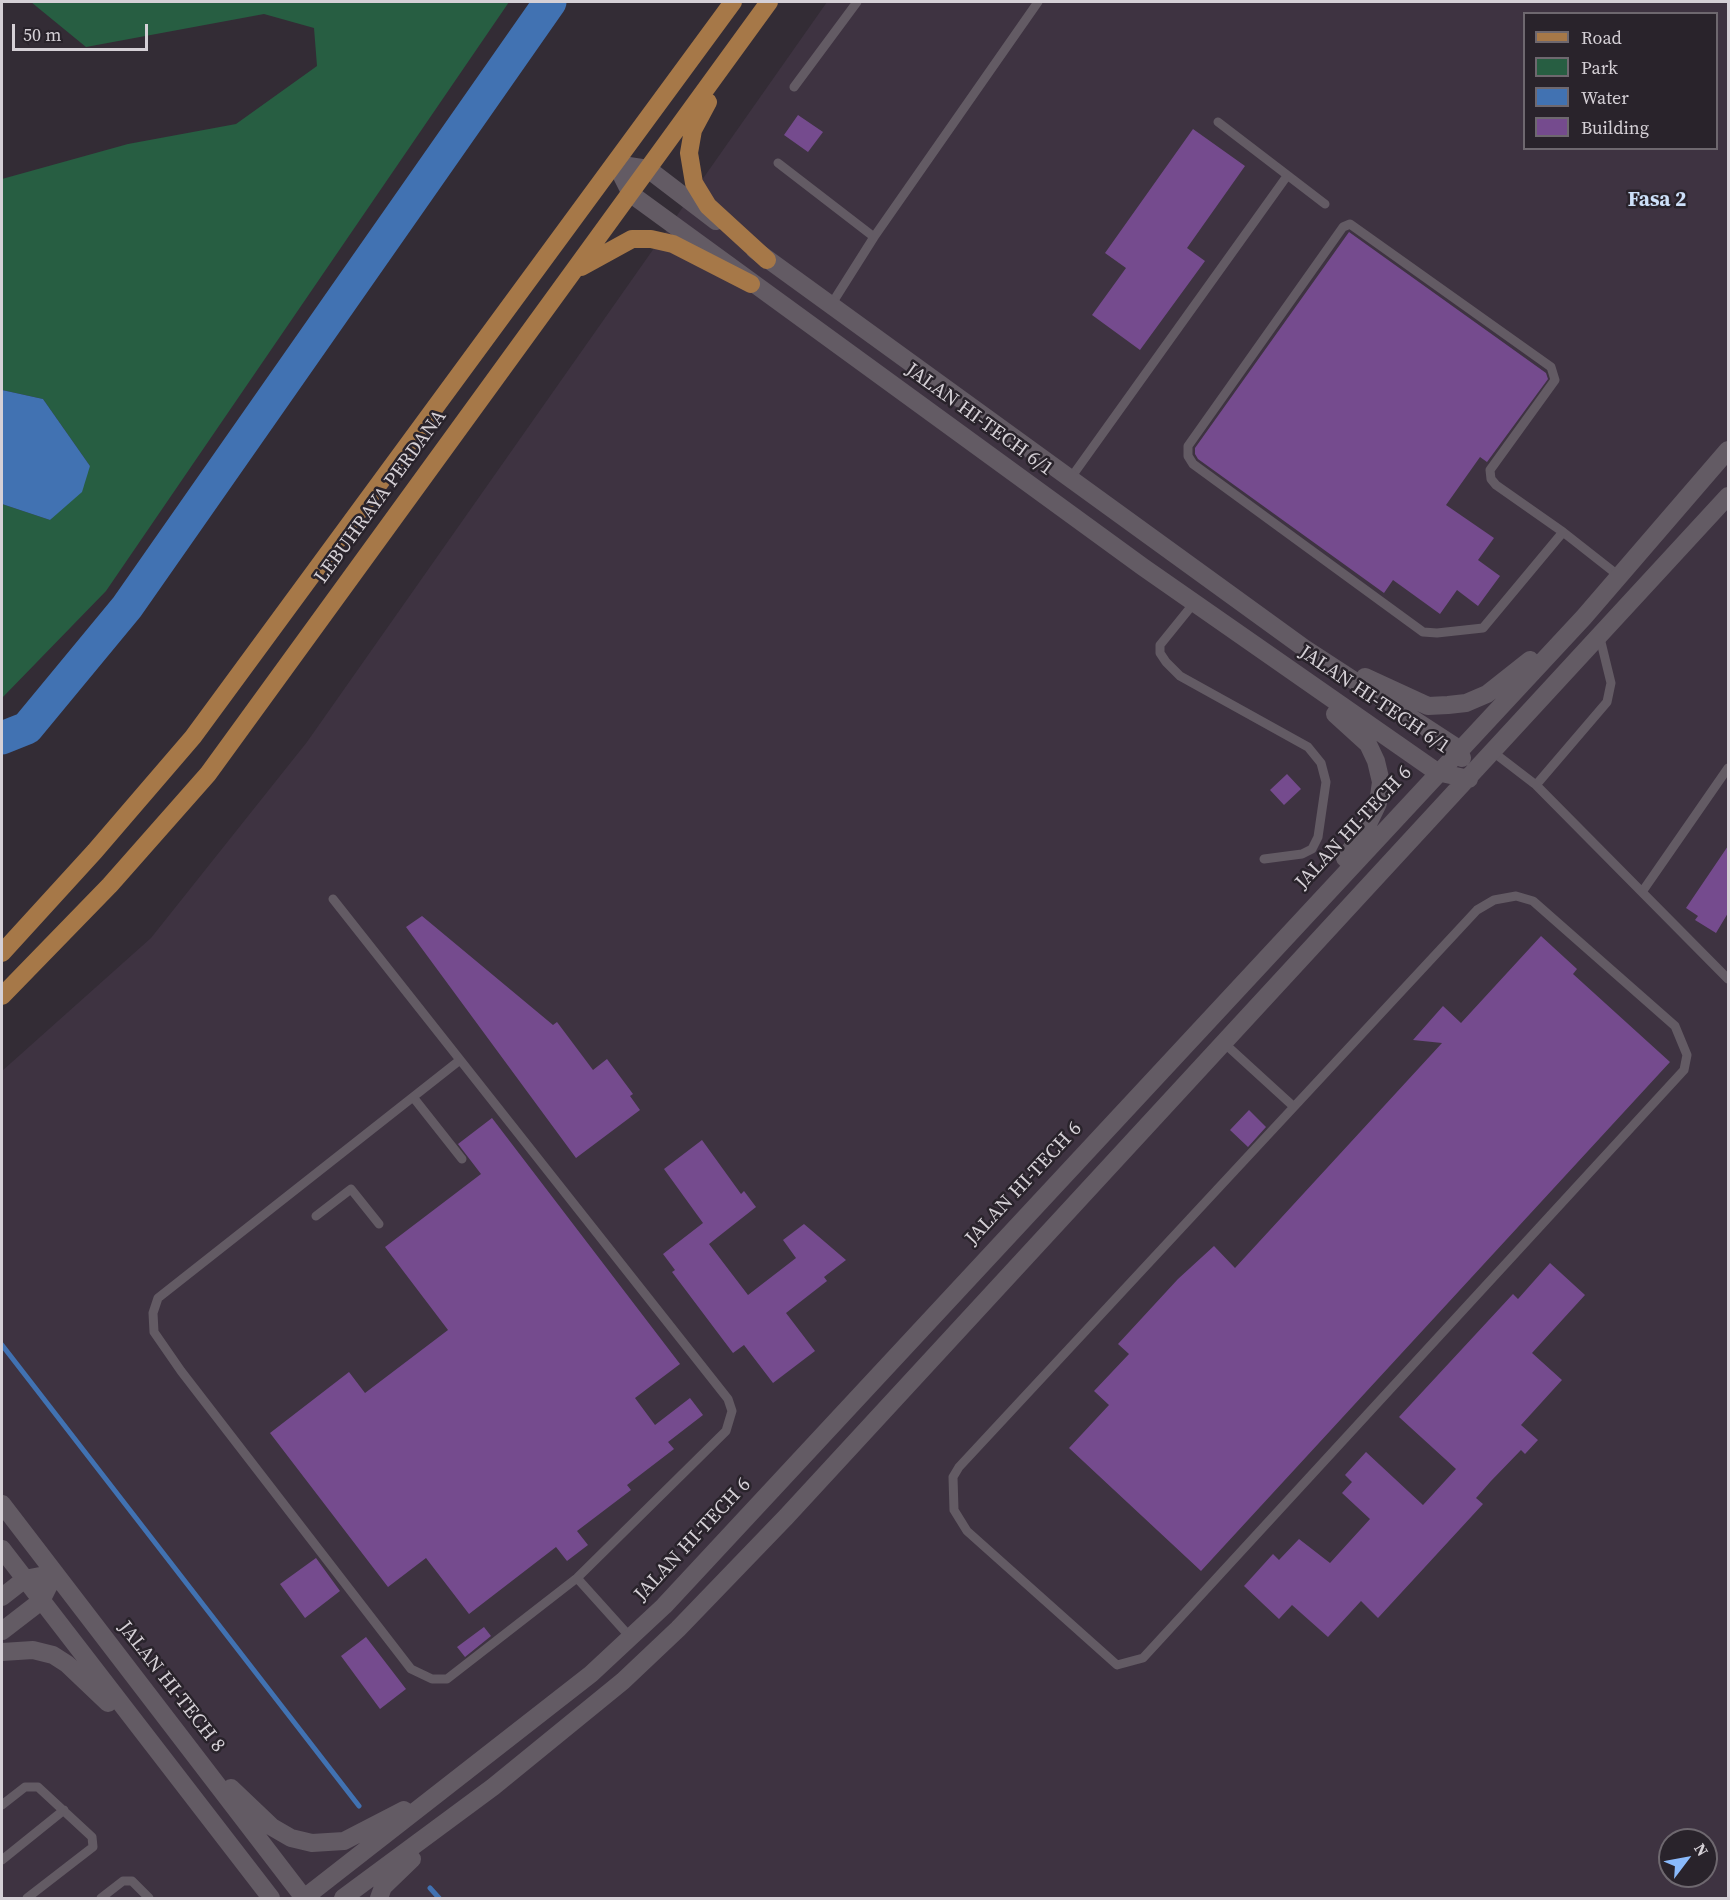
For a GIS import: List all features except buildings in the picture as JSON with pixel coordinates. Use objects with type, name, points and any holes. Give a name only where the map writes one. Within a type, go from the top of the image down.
[{"type":"main road","name":"LEBUHRAYA PERDANA","points":[[2,953],[194,737],[733,2]]},
{"type":"main road","name":"LEBUHRAYA PERDANA","points":[[2,996],[110,885],[208,774],[769,2]]},
{"type":"main road","points":[[741,40],[693,130],[689,153],[694,183],[708,206],[767,260]]},
{"type":"main road","points":[[570,274],[609,249],[632,239],[651,239],[673,244],[751,284]]},
{"type":"street","name":"JALAN HI-TECH 6/1","points":[[616,164],[648,169],[767,260],[1304,648],[1459,749],[1469,779]]},
{"type":"street","name":"JALAN HI-TECH 6/1","points":[[616,164],[631,194],[751,284],[1287,670],[1437,772],[1469,779]]},
{"type":"street","name":"JALAN HI-TECH 6","points":[[304,1899],[591,1674],[631,1638],[1584,617],[1728,450]]},
{"type":"street","points":[[343,1899],[465,1808],[622,1680],[678,1629],[786,1517],[1600,638],[1728,496]]},
{"type":"street","points":[[1304,648],[1428,706],[1448,705],[1466,703],[1487,694],[1584,617]]},
{"type":"street","points":[[1287,670],[1368,744],[1376,761],[1381,782],[1378,803],[1367,826],[1304,915]]},
{"type":"street","name":"JALAN HI-TECH 8","points":[[2,1504],[304,1899]]},
{"type":"street","points":[[2,1549],[271,1899]]},
{"type":"street","points":[[2,1597],[25,1579],[55,1573]]},
{"type":"street","points":[[2,1631],[41,1601],[55,1573]]},
{"type":"street","points":[[2,1652],[33,1650],[53,1655],[67,1664],[155,1748]]},
{"type":"street","points":[[191,1749],[272,1827],[291,1838],[312,1842],[344,1842],[451,1785]]},
{"type":"street","points":[[379,1899],[383,1887],[465,1808]]},
{"type":"lane","points":[[794,87],[857,2]]},
{"type":"lane","points":[[831,305],[874,237],[1038,2]]},
{"type":"lane","points":[[1218,122],[1325,204]]},
{"type":"lane","points":[[778,163],[874,237]]},
{"type":"lane","points":[[1070,479],[1287,176]]},
{"type":"lane","points":[[1563,532],[1483,628],[1437,633],[1423,632],[1192,464],[1188,456],[1188,447],[1343,227],[1350,224],[1551,367],[1554,380],[1490,470],[1491,479],[1563,532],[1619,576]]},
{"type":"lane","points":[[1194,603],[1160,645],[1160,653],[1166,662],[1180,676],[1308,747],[1321,763],[1326,782],[1318,837],[1312,849],[1302,854],[1264,859]]},
{"type":"lane","points":[[1536,785],[1607,702],[1611,683],[1600,638]]},
{"type":"lane","points":[[1493,752],[1536,785],[1728,979]]},
{"type":"lane","points":[[1642,892],[1728,768]]},
{"type":"lane","points":[[1516,896],[1533,901],[1675,1026],[1688,1055],[1684,1070],[1143,1658],[1117,1665],[967,1531],[954,1510],[953,1477],[975,1449],[1293,1106],[1477,910],[1494,900],[1516,896]]},
{"type":"lane","points":[[333,899],[728,1399],[732,1411],[726,1431],[577,1578],[447,1679],[432,1679],[411,1669],[154,1332],[153,1313],[158,1298],[460,1060]]},
{"type":"lane","points":[[1224,1043],[1293,1106]]},
{"type":"lane","points":[[413,1097],[462,1159]]},
{"type":"lane","points":[[316,1216],[351,1189],[379,1224]]},
{"type":"lane","points":[[577,1578],[631,1638]]},
{"type":"lane","points":[[2,1805],[25,1787],[32,1785],[38,1787],[92,1837],[93,1847],[27,1899]]},
{"type":"lane","points":[[2,1860],[64,1810]]},
{"type":"lane","points":[[101,1899],[123,1881],[132,1881],[149,1899]]},
{"type":"shaded area","points":[[827,2],[1728,2],[1728,1898],[2,1898],[2,1071],[151,938],[307,742]]},
{"type":"green space","points":[[31,2],[509,2],[106,591],[2,698],[2,504],[50,520],[90,466],[43,399],[2,390],[2,179],[128,144],[236,124],[317,66],[314,28],[264,14],[86,47]]},
{"type":"water","points":[[2,390],[43,399],[90,466],[82,492],[50,520],[2,504]]},
{"type":"waterway","points":[[2,738],[27,728],[127,607],[550,2]]},
{"type":"waterway","points":[[2,1345],[359,1806]]},
{"type":"waterway","points":[[430,1888],[439,1898]]},
{"type":"district","name":"Fasa 2","points":[[1657,201]]}]
